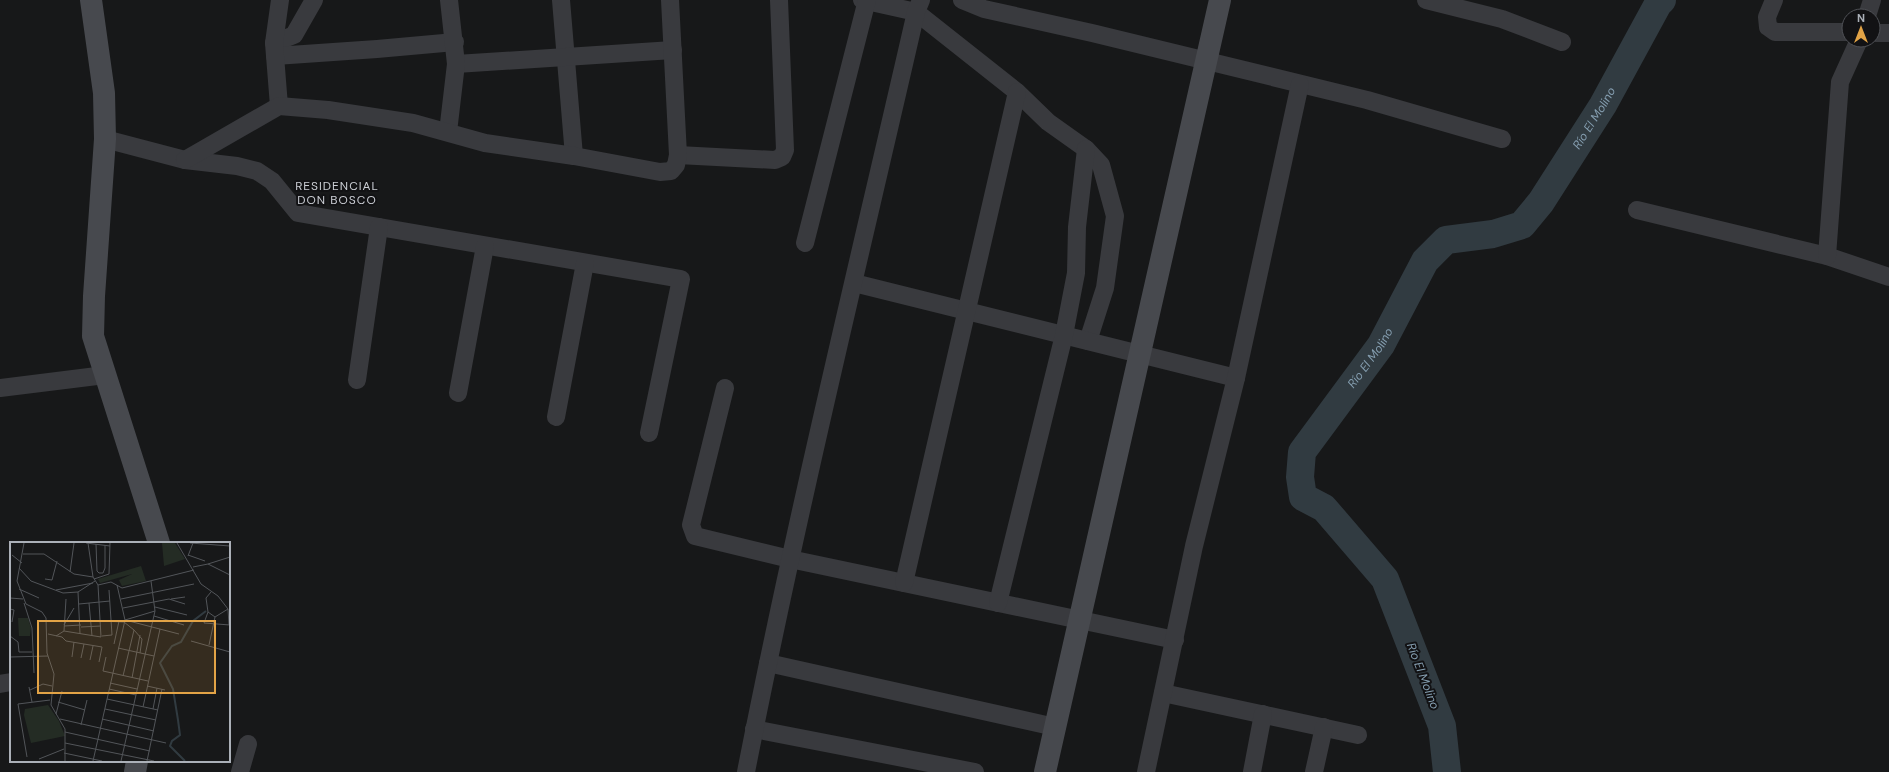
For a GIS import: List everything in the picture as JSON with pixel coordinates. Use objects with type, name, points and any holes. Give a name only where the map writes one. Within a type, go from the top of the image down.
[{"type":"street","points":[[91,0],[104,93],[105,139],[94,296],[93,336],[159,542]]},
{"type":"street","points":[[279,106],[274,50],[280,0]]},
{"type":"street","points":[[274,50],[294,35],[314,0]]},
{"type":"street","points":[[448,132],[456,64],[455,42],[449,0]]},
{"type":"street","points":[[561,0],[574,156]]},
{"type":"street","points":[[185,160],[279,106],[328,110],[413,123],[485,143],[574,156],[660,172],[671,171],[676,165],[678,155],[670,0]]},
{"type":"street","points":[[678,155],[775,160],[782,157],[785,150],[779,0]]},
{"type":"street","points":[[862,0],[918,6],[1017,92],[1048,122],[1086,149],[1101,165],[1115,216],[1105,288],[1088,341]]},
{"type":"street","points":[[805,243],[867,0]]},
{"type":"street","points":[[962,0],[984,9],[1367,100],[1502,139]]},
{"type":"street","points":[[1045,772],[1220,0]]},
{"type":"street","points":[[1426,0],[1502,19],[1562,42]]},
{"type":"street","points":[[1774,0],[1767,22],[1768,27],[1775,32],[1841,32]]},
{"type":"street","points":[[746,772],[813,454],[918,6]]},
{"type":"street","points":[[274,50],[376,49],[455,42]]},
{"type":"street","points":[[1827,256],[1840,82],[1855,48]]},
{"type":"street","points":[[456,64],[673,50]]},
{"type":"street","points":[[1146,772],[1194,546],[1236,378],[1300,84]]},
{"type":"street","points":[[904,583],[1017,92]]},
{"type":"street","points":[[105,139],[185,160],[237,166],[257,171],[272,181],[298,213],[681,279],[649,433]]},
{"type":"street","points":[[998,603],[1064,335],[1076,274],[1077,227],[1086,149]]},
{"type":"street","points":[[1637,210],[1827,256],[1889,277]]},
{"type":"street","points":[[357,380],[379,227]]},
{"type":"street","points":[[458,393],[485,246]]},
{"type":"street","points":[[556,417],[585,262]]},
{"type":"street","points":[[854,283],[1236,378]]},
{"type":"street","points":[[0,388],[105,375]]},
{"type":"street","points":[[725,388],[691,525],[695,536],[790,559],[1175,640]]},
{"type":"street","points":[[768,663],[1055,727]]},
{"type":"street","points":[[0,684],[10,682]]},
{"type":"street","points":[[1164,693],[1358,735]]},
{"type":"street","points":[[1252,772],[1263,714]]},
{"type":"street","points":[[1314,772],[1324,727]]},
{"type":"street","points":[[754,729],[975,772]]},
{"type":"street","points":[[240,772],[248,744]]},
{"type":"street","points":[[136,772],[137,762]]},
{"type":"waterway","name":"Río El Molino","points":[[1447,772],[1442,726],[1385,579],[1324,508],[1303,497],[1300,477],[1302,452],[1381,345],[1425,261],[1446,240],[1493,234],[1522,225],[1541,202],[1603,105],[1658,4],[1662,0]]},
{"type":"district","name":"RESIDENCIAL DON BOSCO","points":[[337,193]]}]
